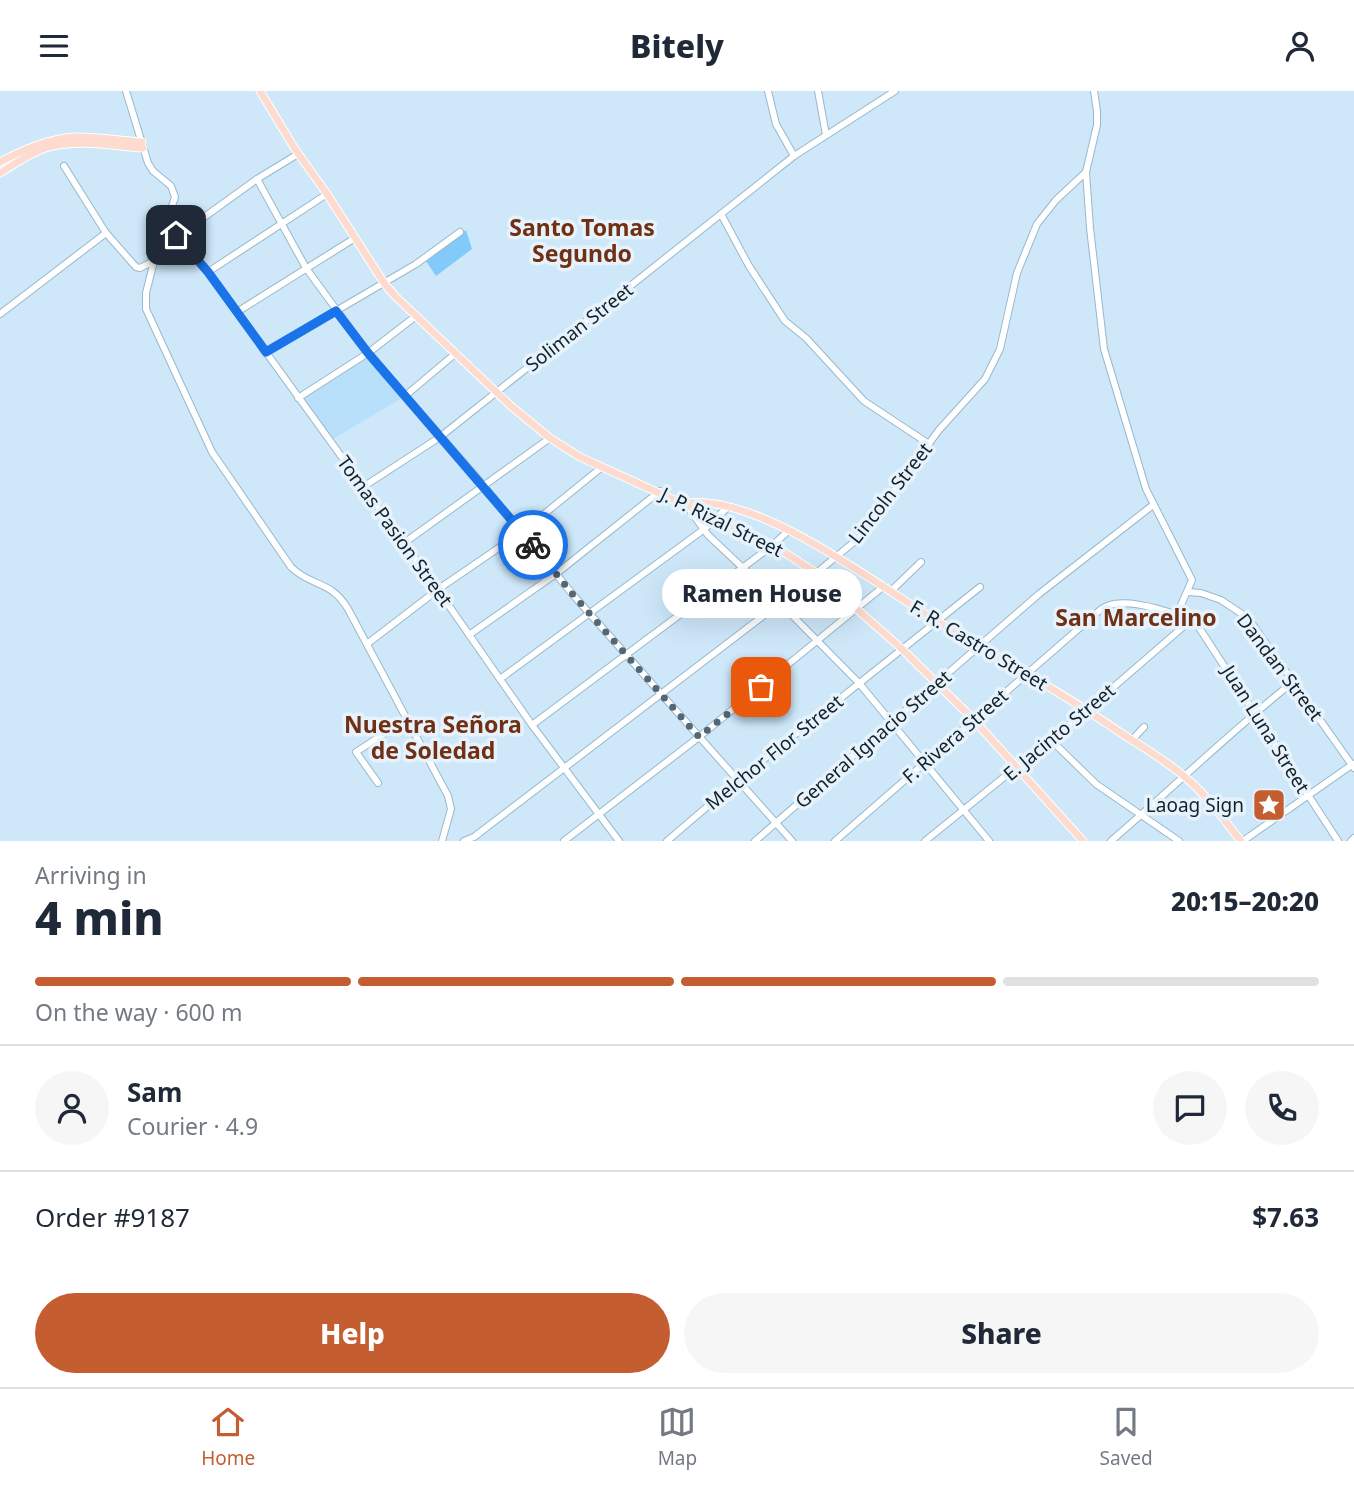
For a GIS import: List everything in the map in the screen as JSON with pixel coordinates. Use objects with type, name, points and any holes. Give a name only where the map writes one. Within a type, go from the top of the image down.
[{"type":"main road","name":"J. P. Rizal Street","points":[[260,91],[298,154],[384,283],[497,393],[550,438],[602,467],[660,491],[773,545],[816,573],[902,649],[974,720],[1083,841]]},
{"type":"main road","points":[[0,162],[46,142],[75,137],[143,145]]},
{"type":"main road","points":[[0,173],[24,158],[48,148],[73,143],[143,145]]},
{"type":"main road","name":"F. R. Castro Street","points":[[685,503],[704,502],[728,507],[788,531],[837,556],[937,621],[1087,710],[1185,777],[1211,803],[1242,841]]},
{"type":"street","points":[[126,91],[153,171],[174,191],[175,197],[154,261],[146,293],[146,309],[212,452],[285,560],[296,572],[337,593],[367,645],[450,803],[451,809],[442,841]]},
{"type":"street","points":[[768,91],[776,124],[794,156]]},
{"type":"street","points":[[818,91],[827,135]]},
{"type":"street","name":"Soliman Street","points":[[363,487],[440,437],[794,156],[895,91]]},
{"type":"street","points":[[1094,91],[1097,125],[1086,172],[1104,349],[1140,475],[1190,575],[1192,584],[1177,614]]},
{"type":"street","points":[[178,236],[257,179],[298,154]]},
{"type":"street","points":[[64,166],[106,233],[138,268],[154,261]]},
{"type":"street","name":"Lincoln Street","points":[[464,841],[474,837],[564,770],[780,603],[860,537],[929,444],[989,373],[1000,349],[1024,253],[1037,224],[1056,200],[1086,172]]},
{"type":"street","points":[[257,179],[306,268],[368,353],[484,486],[589,613],[792,841]]},
{"type":"street","points":[[208,272],[327,194]]},
{"type":"street","points":[[721,214],[749,266],[785,321],[806,338],[864,401],[929,444]]},
{"type":"street","name":"Tomas Pasion Street","points":[[165,229],[178,236],[208,272],[438,590],[531,725],[619,841]]},
{"type":"street","points":[[266,352],[416,264],[460,232]]},
{"type":"street","points":[[0,314],[106,233]]},
{"type":"street","points":[[237,312],[355,238]]},
{"type":"street","points":[[298,398],[368,353],[416,316]]},
{"type":"street","points":[[405,395],[456,353]]},
{"type":"street","points":[[404,543],[550,438]]},
{"type":"street","points":[[367,645],[438,590],[522,532],[602,467]]},
{"type":"street","points":[[469,635],[557,573],[660,491]]},
{"type":"street","points":[[685,503],[703,530],[859,683],[989,841]]},
{"type":"street","name":"General Ignacio Street","points":[[755,841],[1039,594],[1153,505]]},
{"type":"street","points":[[499,679],[703,530],[728,507]]},
{"type":"street","points":[[531,725],[773,545],[788,531]]},
{"type":"street","points":[[564,841],[921,562]]},
{"type":"street","name":"Melchor Flor Street","points":[[667,841],[980,587]]},
{"type":"street","name":"Dandan Street","points":[[1188,592],[1214,597],[1248,618],[1353,766]]},
{"type":"street","name":"F. Rivera Street","points":[[835,841],[1099,611],[1115,604],[1130,604],[1177,614],[1191,620]]},
{"type":"street","name":"E. Jacinto Street","points":[[925,841],[1087,710],[1191,620]]},
{"type":"street","name":"Juan Luna Street","points":[[1191,620],[1204,633],[1338,841]]},
{"type":"street","points":[[1111,841],[1255,712],[1293,683]]},
{"type":"street","points":[[378,783],[356,752],[407,719]]},
{"type":"street","points":[[1132,740],[1144,727]]},
{"type":"street","points":[[1050,739],[1096,784],[1179,841]]},
{"type":"street","points":[[1242,841],[1353,766]]},
{"type":"shaded area","points":[[466,230],[472,249],[436,276],[426,261]]},
{"type":"shaded area","points":[[367,356],[402,398],[333,439],[301,399]]},
{"type":"way so far","points":[[533,545],[574,596],[699,737],[761,687]]},
{"type":"place","name":"Ramen House","points":[[761,687]]},
{"type":"place","name":"Laoag Sign","points":[[1269,805]]},
{"type":"district","name":"Santo Tomas Segundo","points":[[582,240]]},
{"type":"district","name":"San Marcelino","points":[[1136,617]]},
{"type":"district","name":"Nuestra Señora de Soledad","points":[[433,737]]},
{"type":"route","points":[[176,235],[208,272],[266,352],[336,311],[368,353],[533,545]]}]
